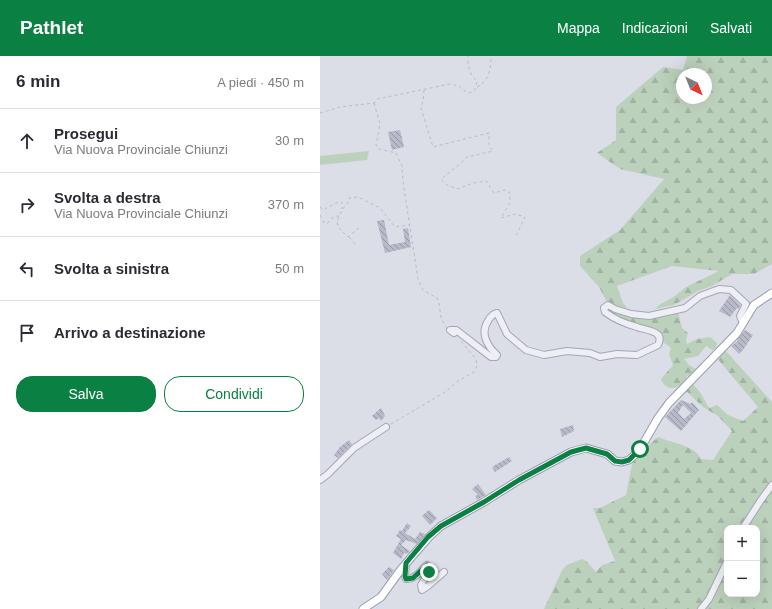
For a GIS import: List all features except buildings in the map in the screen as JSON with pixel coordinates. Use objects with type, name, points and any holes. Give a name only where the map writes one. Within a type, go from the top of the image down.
[{"type":"main road","points":[[363,609],[381,597],[406,563],[428,537],[441,526],[519,480],[571,452],[586,448],[607,454],[615,461],[622,462],[629,460],[639,451],[658,418],[669,403],[737,333],[754,305],[772,293]]},
{"type":"street","points":[[452,332],[456,330],[491,357],[496,357],[497,354],[490,348],[484,336],[484,327],[493,314],[497,313],[507,334],[526,350],[544,355],[567,351],[590,353],[600,357],[617,354],[637,355],[658,345],[660,340],[657,333],[634,326],[610,316],[605,312],[604,308],[608,305],[631,314],[649,316],[685,308],[700,296],[719,289],[730,290],[746,304],[740,316],[743,323]]},
{"type":"street","points":[[320,480],[354,448],[386,427]]},
{"type":"street","points":[[745,525],[772,485]]},
{"type":"street","points":[[406,563],[405,576],[406,579],[409,580],[427,565],[429,567],[429,572],[421,585],[422,590],[444,572]]},
{"type":"street","points":[[701,609],[709,599],[724,568]]},
{"type":"path","points":[[468,56],[468,64],[471,74],[478,82],[476,87]]},
{"type":"path","points":[[320,113],[340,107],[374,103],[377,99],[450,84],[459,86],[466,92],[470,93],[486,80],[491,66],[491,56]]},
{"type":"path","points":[[424,90],[421,108],[433,147],[489,133],[489,146],[493,151],[467,157],[442,179],[447,185],[458,189],[486,181],[494,193],[505,190],[510,193],[510,203],[500,218],[515,214],[525,217],[515,238]]},
{"type":"path","points":[[374,103],[380,124],[376,146],[379,149],[396,153],[402,166],[403,182],[420,284],[426,293],[437,298],[441,318],[446,328],[452,332],[476,359],[477,366],[474,372],[458,381],[438,396],[386,427]]},
{"type":"path","points":[[357,246],[338,227],[337,221],[342,210],[349,201],[349,198],[358,197],[380,208],[395,227],[410,225]]},
{"type":"path","points":[[320,208],[323,210],[336,203],[342,202],[342,210]]},
{"type":"path","points":[[320,216],[324,223],[328,223],[336,216],[339,216]]},
{"type":"path","points":[[348,237],[359,228]]},
{"type":"green space","points":[[687,56],[772,56],[772,264],[754,274],[732,274],[674,305],[655,309],[686,287],[719,271],[672,266],[617,286],[623,303],[627,308],[608,304],[599,287],[580,266],[580,256],[620,230],[664,179],[620,169],[597,153],[616,140],[616,107],[663,67],[676,69],[676,104],[712,104],[712,68],[684,68]]},
{"type":"green space","points":[[369,151],[367,160],[320,165],[320,156]]},
{"type":"green space","points":[[608,305],[631,314],[678,312],[682,328],[688,333],[686,340],[687,344],[697,339],[710,337],[717,343],[716,348],[713,350],[706,346],[698,356],[684,359],[689,365],[696,369],[695,374],[687,376],[684,384],[677,387],[671,388],[665,386],[661,379],[673,365],[669,354],[671,348],[660,340],[659,336],[605,312]]},
{"type":"green space","points":[[724,349],[772,402],[772,609],[544,609],[562,570],[567,565],[582,559],[586,561],[596,572],[602,565],[615,561],[593,508],[600,508],[626,495],[633,459],[658,437],[694,450],[701,459],[713,460],[732,431],[718,416],[703,407],[685,390],[692,383],[700,392],[709,408],[717,405],[728,415],[743,421],[758,407],[716,357]]},
{"type":"route","points":[[429,572],[430,569],[427,565],[409,580],[406,579],[405,576],[406,563],[428,537],[441,526],[519,480],[571,452],[586,448],[597,450],[607,454],[615,461],[622,462],[629,460],[640,449]]}]
